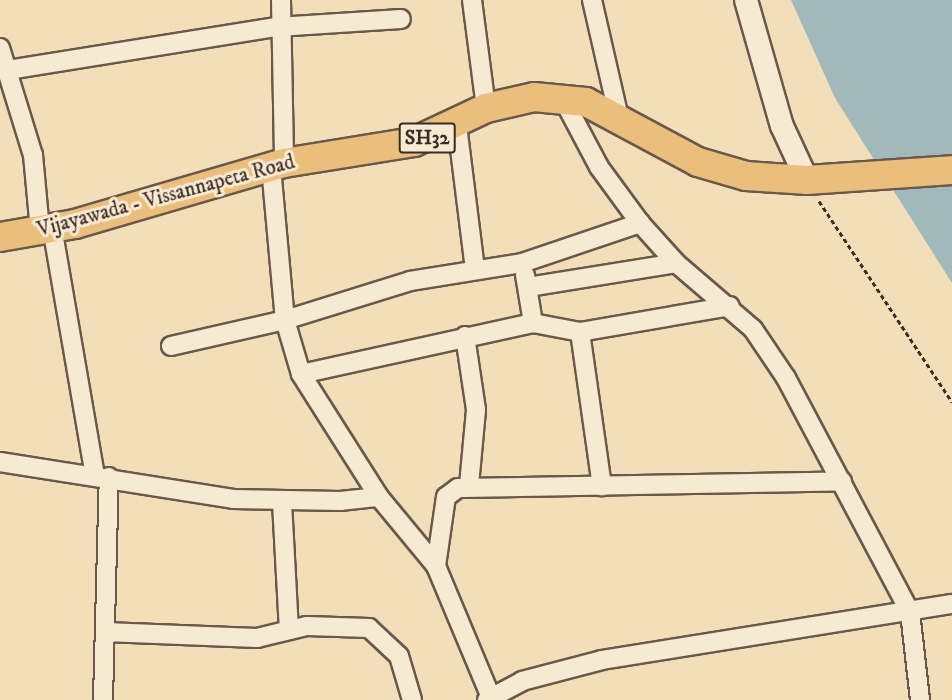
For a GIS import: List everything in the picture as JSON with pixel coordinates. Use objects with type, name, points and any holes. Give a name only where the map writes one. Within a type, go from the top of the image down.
[{"type":"main road","name":"Vijayawada - Vissannapeta Road","points":[[0,237],[46,229],[277,165],[376,151],[457,124],[486,108],[534,97],[562,97],[619,118],[698,162],[746,176],[807,180],[839,175],[952,170]]},
{"type":"street","points":[[281,0],[278,27],[277,165],[285,320],[301,374],[379,497],[436,566],[490,699],[551,671],[602,660],[909,612],[952,603]]},
{"type":"street","points":[[472,0],[486,108]]},
{"type":"street","points":[[592,0],[619,118]]},
{"type":"street","points":[[746,0],[782,126],[807,180]]},
{"type":"street","points":[[8,70],[278,27],[401,19]]},
{"type":"street","points":[[0,48],[33,155],[46,229],[102,476],[105,632],[103,700]]},
{"type":"street","points":[[562,97],[599,166],[640,223],[676,263],[730,306],[768,348],[842,481],[909,612],[920,700]]},
{"type":"street","points":[[457,124],[475,270]]},
{"type":"street","points":[[171,346],[285,320],[410,280],[522,263],[640,223]]},
{"type":"street","points":[[522,263],[533,323]]},
{"type":"street","points":[[528,287],[676,263]]},
{"type":"street","points":[[301,374],[465,336],[533,323],[580,332],[730,306]]},
{"type":"street","points":[[580,332],[602,486]]},
{"type":"street","points":[[465,336],[476,410],[470,486]]},
{"type":"street","points":[[0,462],[282,502],[379,497]]},
{"type":"street","points":[[436,566],[446,497],[470,486],[842,481]]},
{"type":"street","points":[[282,502],[289,630]]},
{"type":"street","points":[[105,632],[257,638],[289,630],[369,628],[399,656],[412,700]]},
{"type":"path","points":[[807,180],[843,243],[952,402]]},
{"type":"water","points":[[791,0],[952,0],[952,283],[835,98]]}]
